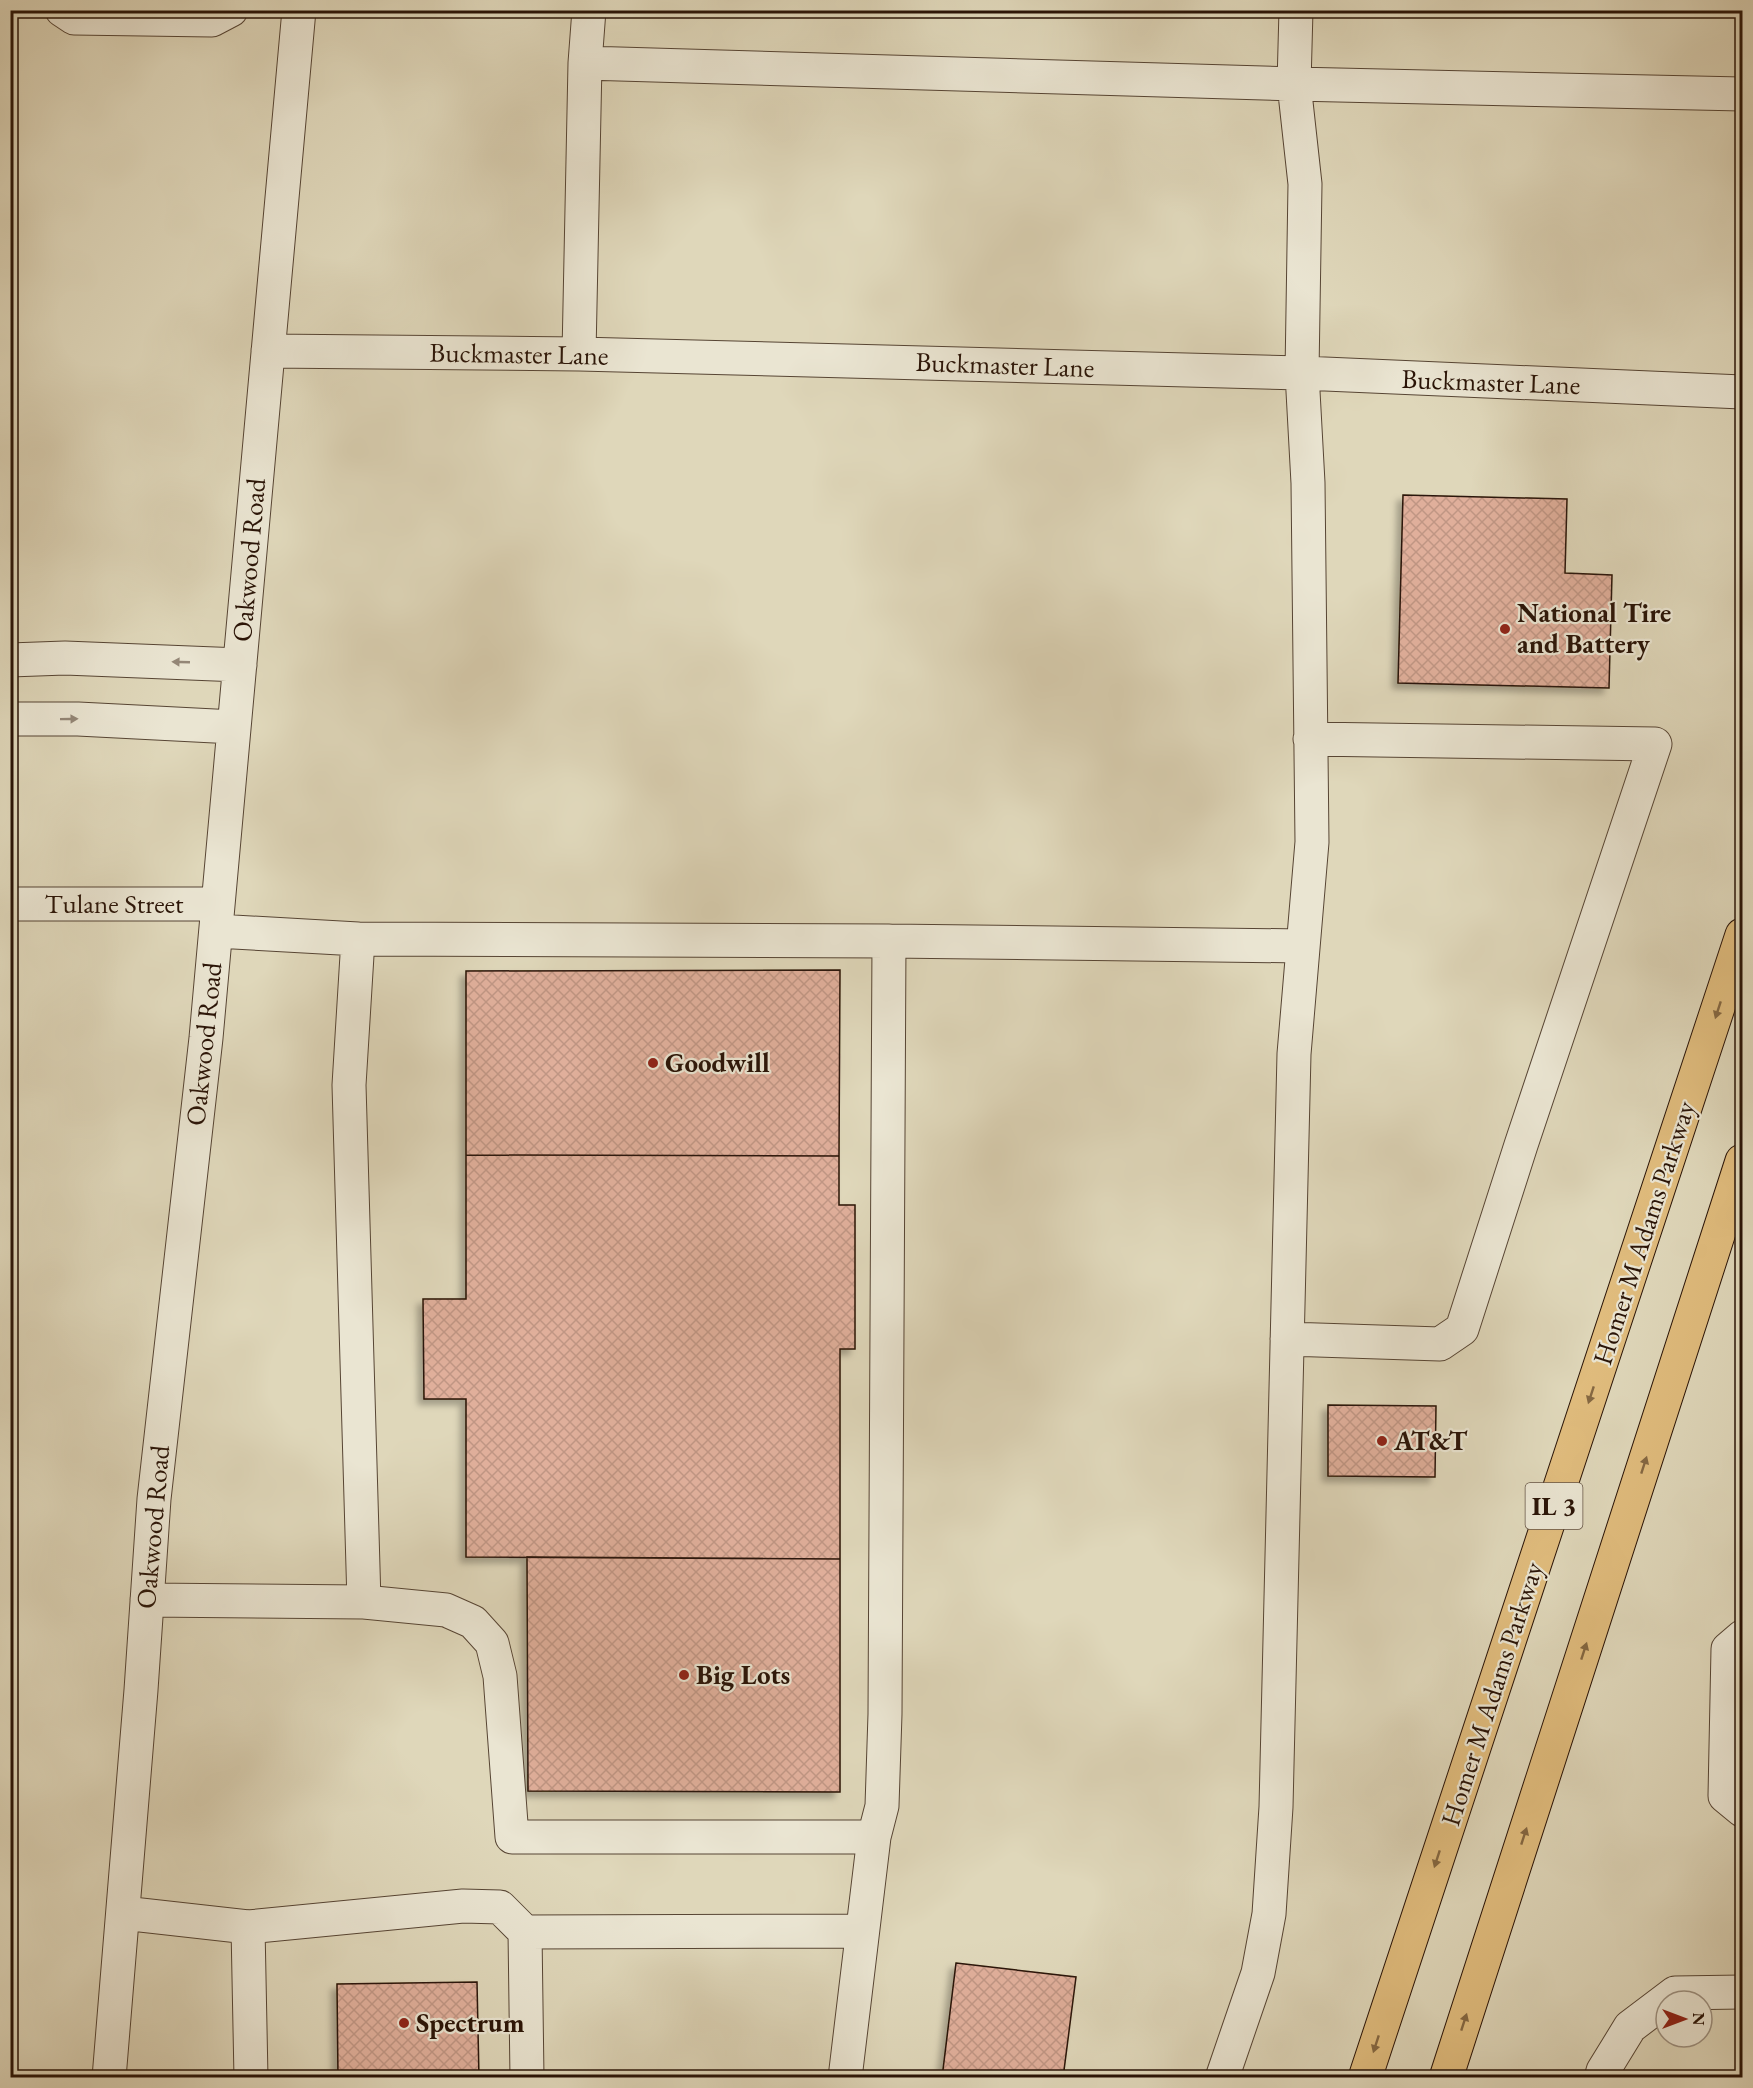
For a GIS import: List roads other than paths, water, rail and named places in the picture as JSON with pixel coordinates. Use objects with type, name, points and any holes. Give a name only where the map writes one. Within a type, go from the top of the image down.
[{"type":"main road","name":"Homer M Adams Parkway","points":[[1365,2078],[1743,935]]},
{"type":"main road","name":"IL 3","points":[[1446,2078],[1743,1161]]},
{"type":"street","points":[[62,10],[74,18],[213,20],[231,10]]},
{"type":"street","name":"Oakwood Road","points":[[108,2078],[123,1913],[154,1499],[206,1038],[299,10]]},
{"type":"street","points":[[579,354],[585,63],[589,10]]},
{"type":"street","points":[[1222,2078],[1258,1973],[1269,1914],[1276,1808],[1294,1054],[1312,842],[1308,483],[1302,373],[1305,184],[1294,84],[1296,10]]},
{"type":"street","points":[[585,63],[1294,84],[1743,94]]},
{"type":"street","name":"Buckmaster Lane","points":[[268,351],[579,354],[1302,373],[1743,392]]},
{"type":"street","points":[[10,660],[65,658],[240,665]]},
{"type":"street","points":[[10,719],[78,718],[234,727]]},
{"type":"street","points":[[1287,1339],[1440,1344],[1462,1329],[1655,744],[1310,739]]},
{"type":"street","name":"Tulane Street","points":[[10,904],[217,918],[358,939],[889,941],[1302,946]]},
{"type":"street","points":[[358,939],[349,1085],[364,1602]]},
{"type":"street","points":[[845,2078],[874,1837],[882,1806],[885,1714],[889,941]]},
{"type":"street","points":[[147,1600],[364,1602],[446,1610],[473,1622],[492,1643],[500,1676],[512,1837],[874,1837]]},
{"type":"street","points":[[1743,1637],[1728,1649],[1725,1796],[1743,1810]]},
{"type":"street","points":[[123,1913],[249,1927],[463,1906],[500,1907],[525,1932],[528,2078]]},
{"type":"street","points":[[249,1927],[251,2078]]},
{"type":"street","points":[[525,1932],[862,1931]]},
{"type":"street","points":[[1601,2078],[1630,2027],[1675,1993],[1743,1992]]},
{"type":"place","name":"National Tire and Battery","points":[[1505,629]]},
{"type":"place","name":"Goodwill","points":[[653,1063]]},
{"type":"place","name":"AT&T","points":[[1382,1441]]},
{"type":"place","name":"Big Lots","points":[[684,1675]]},
{"type":"place","name":"Spectrum","points":[[404,2023]]}]
